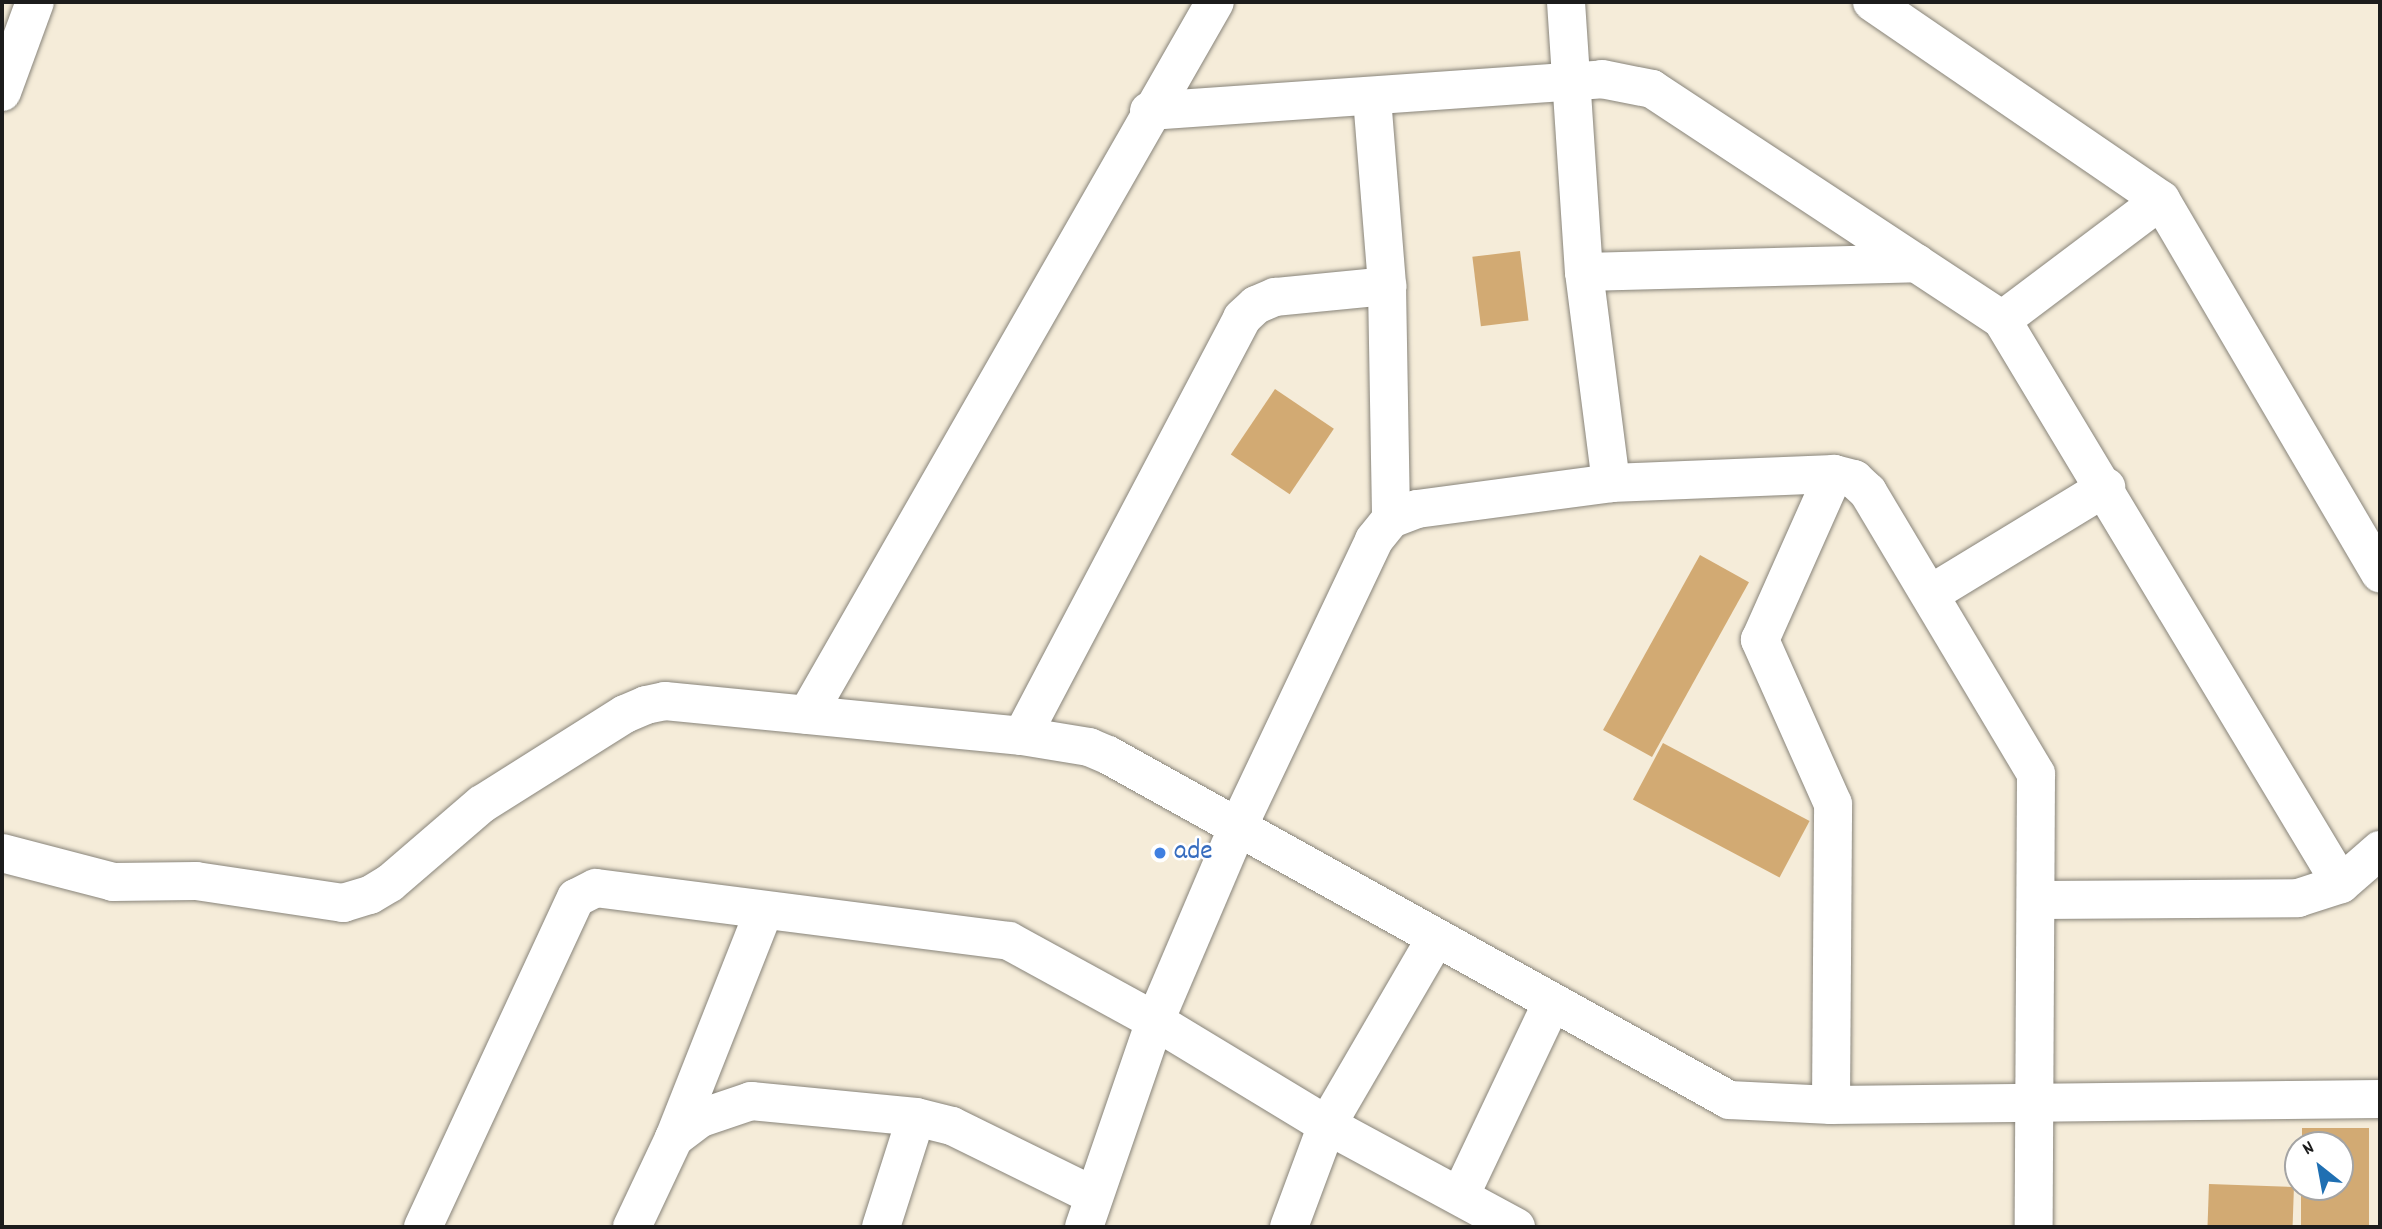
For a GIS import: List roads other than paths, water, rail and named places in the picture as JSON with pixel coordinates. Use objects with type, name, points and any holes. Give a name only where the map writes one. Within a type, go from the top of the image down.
[{"type":"street","points":[[2,92],[35,2]]},
{"type":"street","points":[[807,715],[1149,111],[1215,2]]},
{"type":"street","points":[[1566,2],[1584,272],[1611,483]]},
{"type":"street","points":[[1872,2],[2161,200],[2380,574]]},
{"type":"street","points":[[1149,111],[1373,98],[1572,80],[1628,81],[1651,89],[2002,320],[2106,487],[2341,884]]},
{"type":"street","points":[[1373,98],[1387,286],[1391,519]]},
{"type":"street","points":[[2002,320],[2161,200]]},
{"type":"street","points":[[1584,272],[1917,263]]},
{"type":"street","points":[[1022,736],[1242,318],[1256,305],[1275,296],[1387,286]]},
{"type":"street","points":[[1831,1105],[1833,804],[1760,640],[1834,474]]},
{"type":"street","points":[[674,1138],[713,1112],[751,1101],[916,1117],[952,1126],[1089,1211],[1155,1021],[1237,829],[1374,540],[1391,519],[1417,509],[1611,483],[1834,474],[1854,479],[1868,492],[1932,593],[2036,774],[2039,900],[2034,1227]]},
{"type":"street","points":[[1932,593],[2106,487]]},
{"type":"street","points":[[2,853],[113,882],[196,881],[344,903],[370,895],[390,883],[482,804],[625,714],[665,701],[1022,736],[1089,747],[1730,1100],[1831,1105],[2380,1098]]},
{"type":"street","points":[[2039,900],[2298,898],[2341,884],[2380,850]]},
{"type":"street","points":[[423,1227],[581,892],[596,888],[1009,941],[1155,1021],[1327,1125],[1485,1215],[1552,1002]]},
{"type":"street","points":[[632,1227],[674,1138],[764,911]]},
{"type":"street","points":[[1289,1227],[1327,1125],[1436,939]]},
{"type":"street","points":[[881,1227],[916,1117]]},
{"type":"place","name":"ade","points":[[1160,853]]}]
